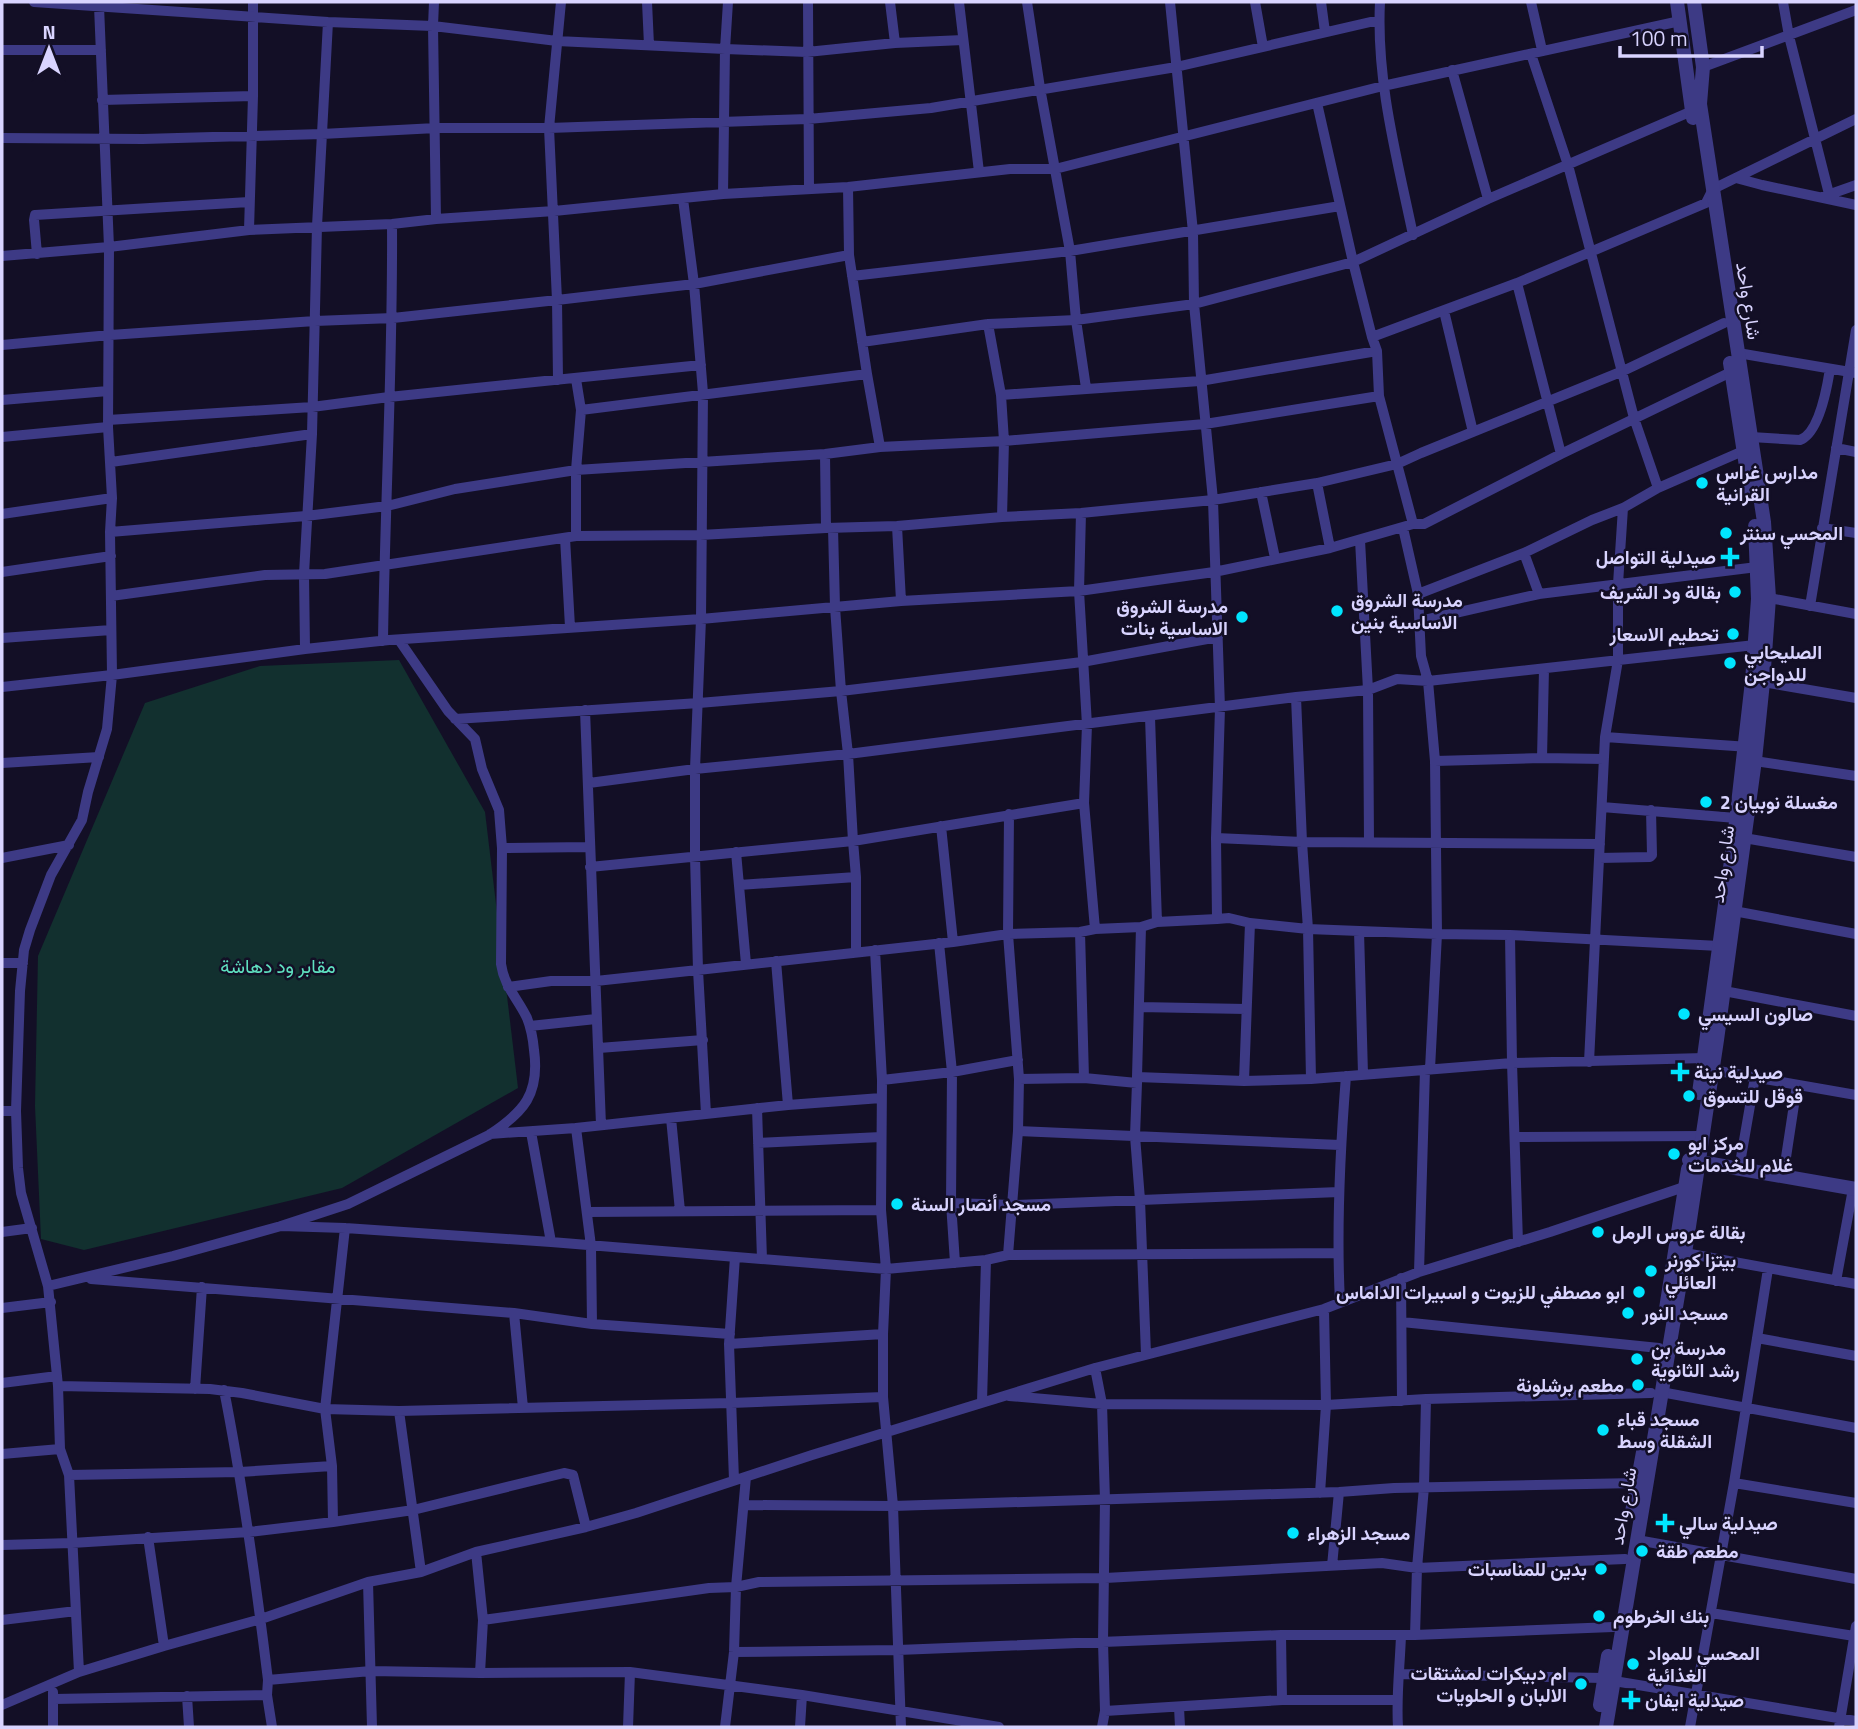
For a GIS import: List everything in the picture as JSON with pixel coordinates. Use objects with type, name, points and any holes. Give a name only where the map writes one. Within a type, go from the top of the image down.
[{"type":"street","points":[[34,2],[328,22],[433,26],[557,41],[649,46],[807,52],[895,43],[963,40]]},
{"type":"street","points":[[249,230],[253,2]]},
{"type":"street","points":[[434,2],[436,219]]},
{"type":"street","points":[[558,380],[549,128],[561,2]]},
{"type":"street","points":[[647,2],[649,46]]},
{"type":"street","points":[[723,194],[728,2]]},
{"type":"street","points":[[808,2],[809,188]]},
{"type":"street","points":[[890,2],[895,43]]},
{"type":"street","points":[[959,2],[979,172]]},
{"type":"street","points":[[1027,2],[1070,251],[1086,388]]},
{"type":"street","points":[[1170,2],[1193,232],[1194,304],[1213,500],[1220,708],[1216,838],[1217,919]]},
{"type":"street","points":[[1255,2],[1263,47]]},
{"type":"street","points":[[1321,2],[1325,32]]},
{"type":"street","points":[[1380,2],[1383,86],[1413,235]]},
{"type":"street","points":[[1531,2],[1536,52],[1634,418],[1658,488]]},
{"type":"street","name":"شارع واحد","points":[[1677,2],[1731,372],[1764,522],[1769,598],[1763,682],[1737,818],[1724,991],[1708,1064]]},
{"type":"street","name":"شارع واحد","points":[[1597,1727],[1637,1540],[1659,1348],[1694,1160],[1708,1064],[1719,946],[1734,912],[1744,838],[1750,753],[1757,567],[1747,453],[1751,437],[1700,104],[1703,67],[1694,2]]},
{"type":"street","points":[[1783,2],[1825,196]]},
{"type":"street","points":[[79,1672],[69,1475],[60,1450],[51,1302],[21,1193],[16,1111],[24,950],[51,875],[82,820],[107,729],[112,675],[112,498],[108,424],[109,247],[100,6]]},
{"type":"street","points":[[1703,67],[1856,10]]},
{"type":"street","points":[[2,138],[143,139],[436,128],[549,128],[808,119],[931,108],[1176,67],[1379,20]]},
{"type":"street","points":[[2,256],[109,247],[249,230],[392,224],[723,194],[848,187],[1010,169],[1055,169],[1383,86],[1680,21]]},
{"type":"street","points":[[305,649],[306,516],[312,434],[317,226],[328,22]]},
{"type":"street","points":[[2,51],[101,50]]},
{"type":"street","points":[[1452,70],[1488,199]]},
{"type":"street","points":[[102,100],[253,96]]},
{"type":"street","points":[[1317,103],[1353,262],[1377,351],[1379,396],[1397,464],[1418,594],[1421,656],[1428,681],[1435,761],[1437,934],[1419,1272]]},
{"type":"street","points":[[862,342],[988,324],[1076,320],[1194,304],[1353,262],[1488,199],[1692,111]]},
{"type":"street","points":[[1372,337],[1517,283],[1706,203],[1713,189],[1856,119]]},
{"type":"street","points":[[1737,178],[1856,205]]},
{"type":"street","points":[[1825,196],[1856,185]]},
{"type":"street","points":[[848,187],[849,255],[880,447]]},
{"type":"street","points":[[683,199],[694,284],[703,393],[695,856],[706,1114]]},
{"type":"street","points":[[37,254],[35,215],[249,202]]},
{"type":"street","points":[[852,276],[1070,251],[1340,206]]},
{"type":"street","points":[[383,641],[393,318],[392,224]]},
{"type":"street","points":[[2,345],[110,335],[393,318],[694,284],[849,255]]},
{"type":"street","points":[[1517,283],[1561,454]]},
{"type":"street","points":[[1444,311],[1473,432]]},
{"type":"street","points":[[111,596],[265,575],[326,574],[570,537],[700,535],[897,526],[1080,513],[1213,500],[1317,483],[1397,464],[1623,370],[1724,323]]},
{"type":"street","points":[[988,324],[1001,395],[1004,442],[1002,517]]},
{"type":"street","points":[[1810,606],[1836,449],[1853,372],[1856,330]]},
{"type":"street","points":[[1001,395],[1200,381],[1377,351]]},
{"type":"street","points":[[1738,354],[1853,372]]},
{"type":"street","points":[[2,437],[701,365]]},
{"type":"street","points":[[1751,437],[1800,440],[1807,437],[1825,401],[1830,369]]},
{"type":"street","points":[[2,687],[383,641],[701,619],[901,601],[1079,591],[1214,572],[1330,548],[1423,524],[1731,372]]},
{"type":"street","points":[[581,410],[867,374]]},
{"type":"street","points":[[570,627],[570,537],[581,410],[576,379]]},
{"type":"street","points":[[2,400],[108,391]]},
{"type":"street","points":[[110,532],[306,516],[387,506],[455,489],[576,470],[825,454],[880,447],[1004,442],[1205,424],[1379,396]]},
{"type":"street","points":[[111,462],[312,434]]},
{"type":"street","points":[[1836,449],[1856,452]]},
{"type":"street","points":[[1418,594],[1524,553],[1623,508],[1658,488],[1747,453]]},
{"type":"street","points":[[825,454],[856,877],[856,952]]},
{"type":"street","points":[[1317,483],[1330,548]]},
{"type":"street","points":[[1261,492],[1275,558]]},
{"type":"street","points":[[2,514],[112,498]]},
{"type":"street","points":[[1590,1062],[1605,737],[1618,660],[1618,584],[1623,508]]},
{"type":"street","points":[[1080,513],[1079,591],[1087,725],[1084,803],[1095,929]]},
{"type":"street","points":[[897,526],[901,601]]},
{"type":"street","points":[[1822,528],[1856,533]]},
{"type":"street","points":[[1360,540],[1368,690],[1369,842]]},
{"type":"street","points":[[1524,553],[1539,594]]},
{"type":"street","points":[[2,572],[111,556]]},
{"type":"street","points":[[1420,621],[1539,594],[1757,567]]},
{"type":"street","points":[[1769,598],[1856,614]]},
{"type":"street","points":[[2,638],[111,630]]},
{"type":"street","points":[[455,719],[841,691],[1082,662],[1218,638]]},
{"type":"street","points":[[48,1286],[173,1256],[281,1226],[359,1199],[489,1135],[518,1112],[529,1097],[535,1085],[535,1054],[530,1026],[503,977],[499,810],[482,769],[475,739],[455,719],[399,640]]},
{"type":"street","points":[[589,783],[1368,690],[1397,679],[1428,681],[1755,645]]},
{"type":"street","points":[[1542,758],[1544,669]]},
{"type":"street","points":[[1763,682],[1856,698]]},
{"type":"street","points":[[1296,697],[1308,929],[1311,1079]]},
{"type":"street","points":[[585,710],[601,1125]]},
{"type":"street","points":[[1150,717],[1157,922]]},
{"type":"street","points":[[1605,737],[1750,753],[1856,776]]},
{"type":"street","points":[[2,763],[99,757]]},
{"type":"street","points":[[1435,761],[1604,759]]},
{"type":"street","points":[[590,867],[853,841],[1084,803]]},
{"type":"street","points":[[1602,807],[1737,818]]},
{"type":"street","points":[[1599,858],[1650,857],[1651,810]]},
{"type":"street","points":[[1008,1255],[1018,1131],[1019,1079],[1009,934],[1009,814]]},
{"type":"street","points":[[941,826],[953,942]]},
{"type":"street","points":[[1216,838],[1302,842],[1600,844]]},
{"type":"street","points":[[1744,838],[1856,857]]},
{"type":"street","points":[[2,858],[69,845]]},
{"type":"street","points":[[502,848],[589,847]]},
{"type":"street","points":[[736,852],[746,964]]},
{"type":"street","points":[[739,885],[856,877]]},
{"type":"street","points":[[1734,912],[1856,934]]},
{"type":"street","points":[[508,987],[551,981],[596,981],[1009,934],[1080,932],[1142,927],[1157,922],[1229,918],[1308,929],[1510,935],[1719,946]]},
{"type":"street","points":[[1244,1081],[1250,923]]},
{"type":"street","points":[[1142,927],[1135,1136],[1146,1354]]},
{"type":"street","points":[[1359,931],[1363,1074]]},
{"type":"street","points":[[1080,932],[1084,1078]]},
{"type":"street","points":[[1510,935],[1518,1242]]},
{"type":"street","points":[[939,943],[952,1072],[951,1203],[955,1263]]},
{"type":"street","points":[[875,950],[882,1080],[881,1210],[886,1269],[883,1397],[893,1506],[901,1727]]},
{"type":"street","points":[[776,961],[788,1105]]},
{"type":"street","points":[[2,963],[23,963]]},
{"type":"street","points":[[1724,991],[1856,1016]]},
{"type":"street","points":[[1139,1007],[1246,1009]]},
{"type":"street","points":[[530,1026],[596,1019]]},
{"type":"street","points":[[598,1048],[703,1040]]},
{"type":"street","points":[[882,1080],[952,1072],[1018,1060]]},
{"type":"street","points":[[1019,1079],[1244,1081],[1311,1079],[1512,1063],[1708,1064],[1755,1077],[1856,1095]]},
{"type":"street","points":[[1340,1302],[1337,1253],[1340,1145],[1346,1076]]},
{"type":"street","points":[[1739,1169],[1755,1077]]},
{"type":"street","points":[[1783,1177],[1797,1085]]},
{"type":"street","points":[[489,1135],[881,1098]]},
{"type":"street","points":[[757,1108],[762,1259]]},
{"type":"street","points":[[2,1111],[16,1111]]},
{"type":"street","points":[[671,1118],[680,1211]]},
{"type":"street","points":[[576,1128],[591,1246],[592,1324]]},
{"type":"street","points":[[1018,1131],[1340,1145]]},
{"type":"street","points":[[530,1132],[551,1242]]},
{"type":"street","points":[[1515,1137],[1697,1136]]},
{"type":"street","points":[[758,1143],[881,1137]]},
{"type":"street","points":[[1694,1160],[1855,1189],[1836,1281]]},
{"type":"street","points":[[2,1705],[79,1672],[261,1619],[368,1582],[421,1572],[476,1552],[636,1513],[812,1455],[1095,1368],[1324,1309],[1401,1278],[1689,1186]]},
{"type":"street","name":"شارع واحد","points":[[1656,1392],[1685,1253],[1689,1186]]},
{"type":"street","points":[[951,1203],[1013,1205],[1339,1192]]},
{"type":"street","points":[[588,1212],[881,1210]]},
{"type":"street","points":[[281,1226],[345,1227],[886,1269],[986,1260],[1008,1255],[1337,1253]]},
{"type":"street","points":[[333,1522],[332,1466],[325,1409],[345,1227]]},
{"type":"street","points":[[2,1232],[32,1228]]},
{"type":"street","points":[[1685,1253],[1856,1284]]},
{"type":"street","points":[[734,1480],[729,1339],[735,1257]]},
{"type":"street","points":[[982,1402],[986,1260]]},
{"type":"street","points":[[1690,1727],[1734,1483],[1768,1269]]},
{"type":"street","points":[[77,1278],[514,1313],[729,1339],[883,1335]]},
{"type":"street","points":[[1401,1278],[1402,1401]]},
{"type":"street","points":[[195,1389],[202,1287]]},
{"type":"street","points":[[2,1308],[51,1302]]},
{"type":"street","points":[[1320,1493],[1326,1405],[1324,1309]]},
{"type":"street","points":[[514,1313],[523,1408]]},
{"type":"street","points":[[1402,1322],[1659,1348]]},
{"type":"street","points":[[1757,1338],[1856,1356]]},
{"type":"street","points":[[1095,1368],[1102,1404],[1105,1500],[1105,1711],[1102,1727]]},
{"type":"street","points":[[2,1383],[57,1381],[224,1390],[325,1409],[400,1411],[883,1397]]},
{"type":"street","points":[[224,1390],[249,1532],[272,1727]]},
{"type":"street","points":[[1003,1396],[1102,1404],[1326,1405],[1656,1392],[1856,1428]]},
{"type":"street","points":[[1415,1634],[1416,1568],[1424,1487],[1426,1399]]},
{"type":"street","points":[[400,1411],[421,1572]]},
{"type":"street","points":[[2,1454],[60,1450]]},
{"type":"street","name":"شارع واحد","points":[[1606,1727],[1613,1627],[1636,1483],[1647,1455]]},
{"type":"street","points":[[69,1475],[240,1472],[332,1466]]},
{"type":"street","points":[[2,1545],[249,1532],[333,1522],[413,1510],[564,1473],[573,1475],[586,1527]]},
{"type":"street","points":[[725,1727],[734,1652],[736,1587],[746,1477]]},
{"type":"street","points":[[744,1505],[893,1506],[1320,1493],[1424,1487],[1636,1483]]},
{"type":"street","points":[[1734,1483],[1856,1503]]},
{"type":"street","points":[[1332,1566],[1339,1492]]},
{"type":"street","points":[[148,1537],[164,1646]]},
{"type":"street","points":[[1637,1540],[1856,1579]]},
{"type":"street","points":[[476,1552],[483,1620],[480,1673]]},
{"type":"street","points":[[483,1620],[759,1583],[1105,1578],[1382,1563],[1416,1568],[1625,1559]]},
{"type":"street","points":[[368,1582],[372,1727]]},
{"type":"street","points":[[2,1620],[76,1611]]},
{"type":"street","points":[[1711,1613],[1855,1631],[1840,1723]]},
{"type":"street","points":[[734,1652],[898,1650],[1613,1627]]},
{"type":"street","points":[[1398,1727],[1396,1700],[1401,1635]]},
{"type":"street","points":[[1281,1636],[1282,1700]]},
{"type":"street","points":[[268,1679],[371,1671],[630,1672],[802,1695],[999,1727]]},
{"type":"street","points":[[628,1727],[630,1672]]},
{"type":"street","points":[[1400,1674],[1609,1679],[1840,1723],[1856,1721]]},
{"type":"street","points":[[52,1685],[53,1727]]},
{"type":"street","points":[[54,1699],[267,1695]]},
{"type":"street","points":[[800,1727],[802,1695]]},
{"type":"street","points":[[187,1696],[189,1727]]},
{"type":"street","points":[[1105,1711],[1282,1700],[1396,1700]]},
{"type":"street","points":[[1179,1707],[1180,1727]]},
{"type":"green space","name":"مقابر ود دهاشة","points":[[399,660],[485,812],[518,1088],[342,1188],[84,1250],[41,1239],[35,1106],[38,956],[145,703],[260,666]]},
{"type":"place","name":"مدارس غراس القرانية","points":[[1702,483]]},
{"type":"place","name":"المحسي سنتر","points":[[1726,533]]},
{"type":"place","name":"صيدلية التواصل","points":[[1730,557]]},
{"type":"place","name":"بقالة ود الشريف","points":[[1735,592]]},
{"type":"place","name":"مدرسة الشروق الاساسية بنين","points":[[1337,611]]},
{"type":"place","name":"مدرسة الشروق الاساسية بنات","points":[[1242,617]]},
{"type":"place","name":"تحطيم الاسعار","points":[[1733,634]]},
{"type":"place","name":"الصليحابي للدواجن","points":[[1730,663]]},
{"type":"place","name":"مغسلة نوبيان 2","points":[[1706,802]]},
{"type":"place","name":"صالون السيسي","points":[[1684,1014]]},
{"type":"place","name":"صيدلية نينة","points":[[1680,1072]]},
{"type":"place","name":"قوقل للتسوق","points":[[1689,1096]]},
{"type":"place","name":"مركز ابو غلام للخدمات","points":[[1674,1154]]},
{"type":"place","name":"مسجد أنصار السنة","points":[[897,1204]]},
{"type":"place","name":"بقالة عروس الرمل","points":[[1598,1232]]},
{"type":"place","name":"بيتزا كورنر العائلي","points":[[1651,1271]]},
{"type":"place","name":"ابو مصطفي للزيوت و اسبيرات الداماس","points":[[1639,1292]]},
{"type":"place","name":"مسجد النور","points":[[1628,1313]]},
{"type":"place","name":"مدرسة بن رشد الثانوية","points":[[1637,1359]]},
{"type":"place","name":"مطعم برشلونة","points":[[1638,1385]]},
{"type":"place","name":"مسجد قباء الشقلة وسط","points":[[1603,1430]]},
{"type":"place","name":"صيدلية سالي","points":[[1665,1523]]},
{"type":"place","name":"مسجد الزهراء","points":[[1293,1533]]},
{"type":"place","name":"مطعم طقة","points":[[1642,1551]]},
{"type":"place","name":"بدين للمناسبات","points":[[1601,1569]]},
{"type":"place","name":"بنك الخرطوم","points":[[1599,1616]]},
{"type":"place","name":"المحسي للمواد الغذائية","points":[[1633,1664]]},
{"type":"place","name":"ام دبيكرات لمشتقات الالبان و الحلويات","points":[[1581,1684]]},
{"type":"place","name":"صيدلية ايفان","points":[[1631,1700]]}]
